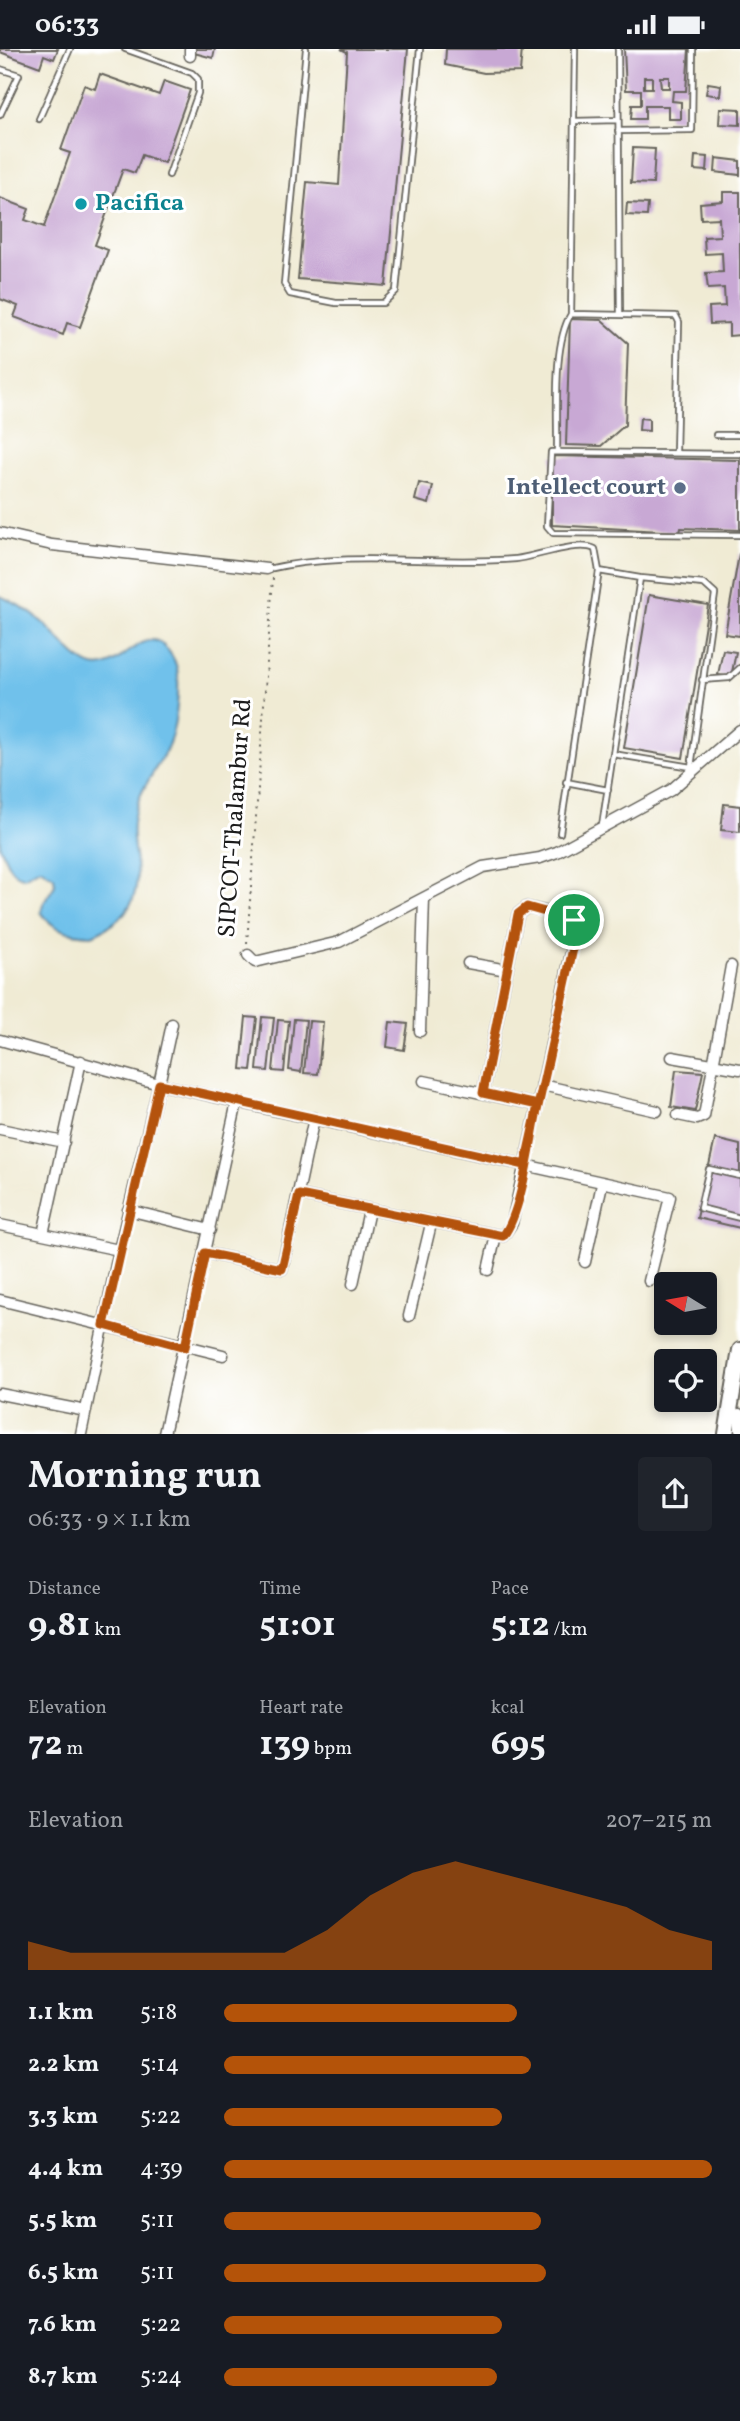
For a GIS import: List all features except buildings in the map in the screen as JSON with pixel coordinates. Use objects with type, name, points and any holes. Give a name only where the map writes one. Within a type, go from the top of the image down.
[{"type":"street","points":[[0,533],[52,545],[267,569]]},
{"type":"street","name":"SIPCOT-Thalambur Rd","points":[[248,955],[255,962],[270,960],[339,942],[483,867],[540,858],[601,831],[671,790],[740,730]]},
{"type":"street","points":[[420,1031],[424,898]]},
{"type":"street","points":[[299,1195],[431,1224],[503,1236],[512,1223],[578,926],[574,920],[523,908],[518,914],[483,1093]]},
{"type":"street","points":[[468,963],[507,971]]},
{"type":"street","points":[[678,1115],[698,1119],[704,1116],[731,966]]},
{"type":"street","points":[[80,1434],[119,1249],[172,1024]]},
{"type":"street","points":[[0,1040],[237,1103],[670,1197],[649,1281]]},
{"type":"street","points":[[672,1058],[740,1069]]},
{"type":"street","points":[[43,1234],[81,1061]]},
{"type":"street","points":[[424,1081],[538,1105]]},
{"type":"street","points":[[542,1085],[657,1111]]},
{"type":"street","points":[[164,1434],[237,1103]]},
{"type":"street","points":[[205,1253],[282,1269],[314,1118]]},
{"type":"street","points":[[0,1129],[64,1142]]},
{"type":"street","points":[[584,1262],[602,1184]]},
{"type":"street","points":[[128,1210],[210,1230]]},
{"type":"street","points":[[352,1284],[369,1210]]},
{"type":"street","points":[[410,1316],[431,1224]]},
{"type":"street","points":[[0,1225],[119,1249]]},
{"type":"street","points":[[488,1270],[496,1235]]},
{"type":"street","points":[[0,1300],[223,1355]]},
{"type":"street","points":[[735,1424],[740,1350]]},
{"type":"street","points":[[0,1394],[86,1411]]},
{"type":"lane","points":[[39,119],[70,49]]},
{"type":"lane","points":[[125,49],[192,73],[198,79],[198,93],[169,175]]},
{"type":"lane","points":[[306,49],[285,284],[290,294],[336,303],[383,303],[396,291],[420,49]]},
{"type":"lane","points":[[557,452],[559,370],[566,323],[571,314],[575,49]]},
{"type":"lane","points":[[618,49],[620,315]]},
{"type":"lane","points":[[618,131],[692,130],[693,49]]},
{"type":"lane","points":[[0,69],[19,75],[0,115]]},
{"type":"lane","points":[[574,121],[618,120]]},
{"type":"lane","points":[[571,314],[676,316],[679,322],[677,453]]},
{"type":"lane","points":[[716,435],[740,435]]},
{"type":"lane","points":[[740,454],[551,452],[547,526],[553,533],[740,535]]},
{"type":"lane","points":[[267,569],[305,561],[517,559],[584,546],[595,549],[599,572],[560,833]]},
{"type":"lane","points":[[599,572],[704,584],[715,594],[691,767],[613,754]]},
{"type":"lane","points":[[601,831],[640,578]]},
{"type":"lane","points":[[702,680],[729,678],[740,668]]},
{"type":"lane","points":[[566,782],[608,790]]},
{"type":"lane","points":[[740,1176],[709,1168],[700,1208],[740,1218]]},
{"type":"path","name":"SIPCOT-Thalambur Rd","points":[[248,955],[273,591],[273,575],[267,569]]},
{"type":"water","points":[[0,596],[36,617],[72,653],[93,666],[112,663],[138,645],[155,640],[172,656],[177,668],[178,701],[172,733],[163,756],[142,792],[135,812],[133,833],[137,881],[132,901],[110,926],[92,935],[63,930],[51,923],[41,912],[55,885],[54,877],[40,868],[24,877],[15,873],[0,846]]},
{"type":"place","name":"Pacifica","points":[[81,204]]},
{"type":"place","name":"Intellect court","points":[[680,488]]},
{"type":"route","points":[[574,920],[527,907],[518,914],[483,1093],[538,1105],[525,1165],[512,1223],[503,1236],[431,1224],[299,1195],[282,1269],[205,1253],[185,1347],[104,1325],[119,1249],[159,1084],[525,1165],[578,926],[574,920]]}]
